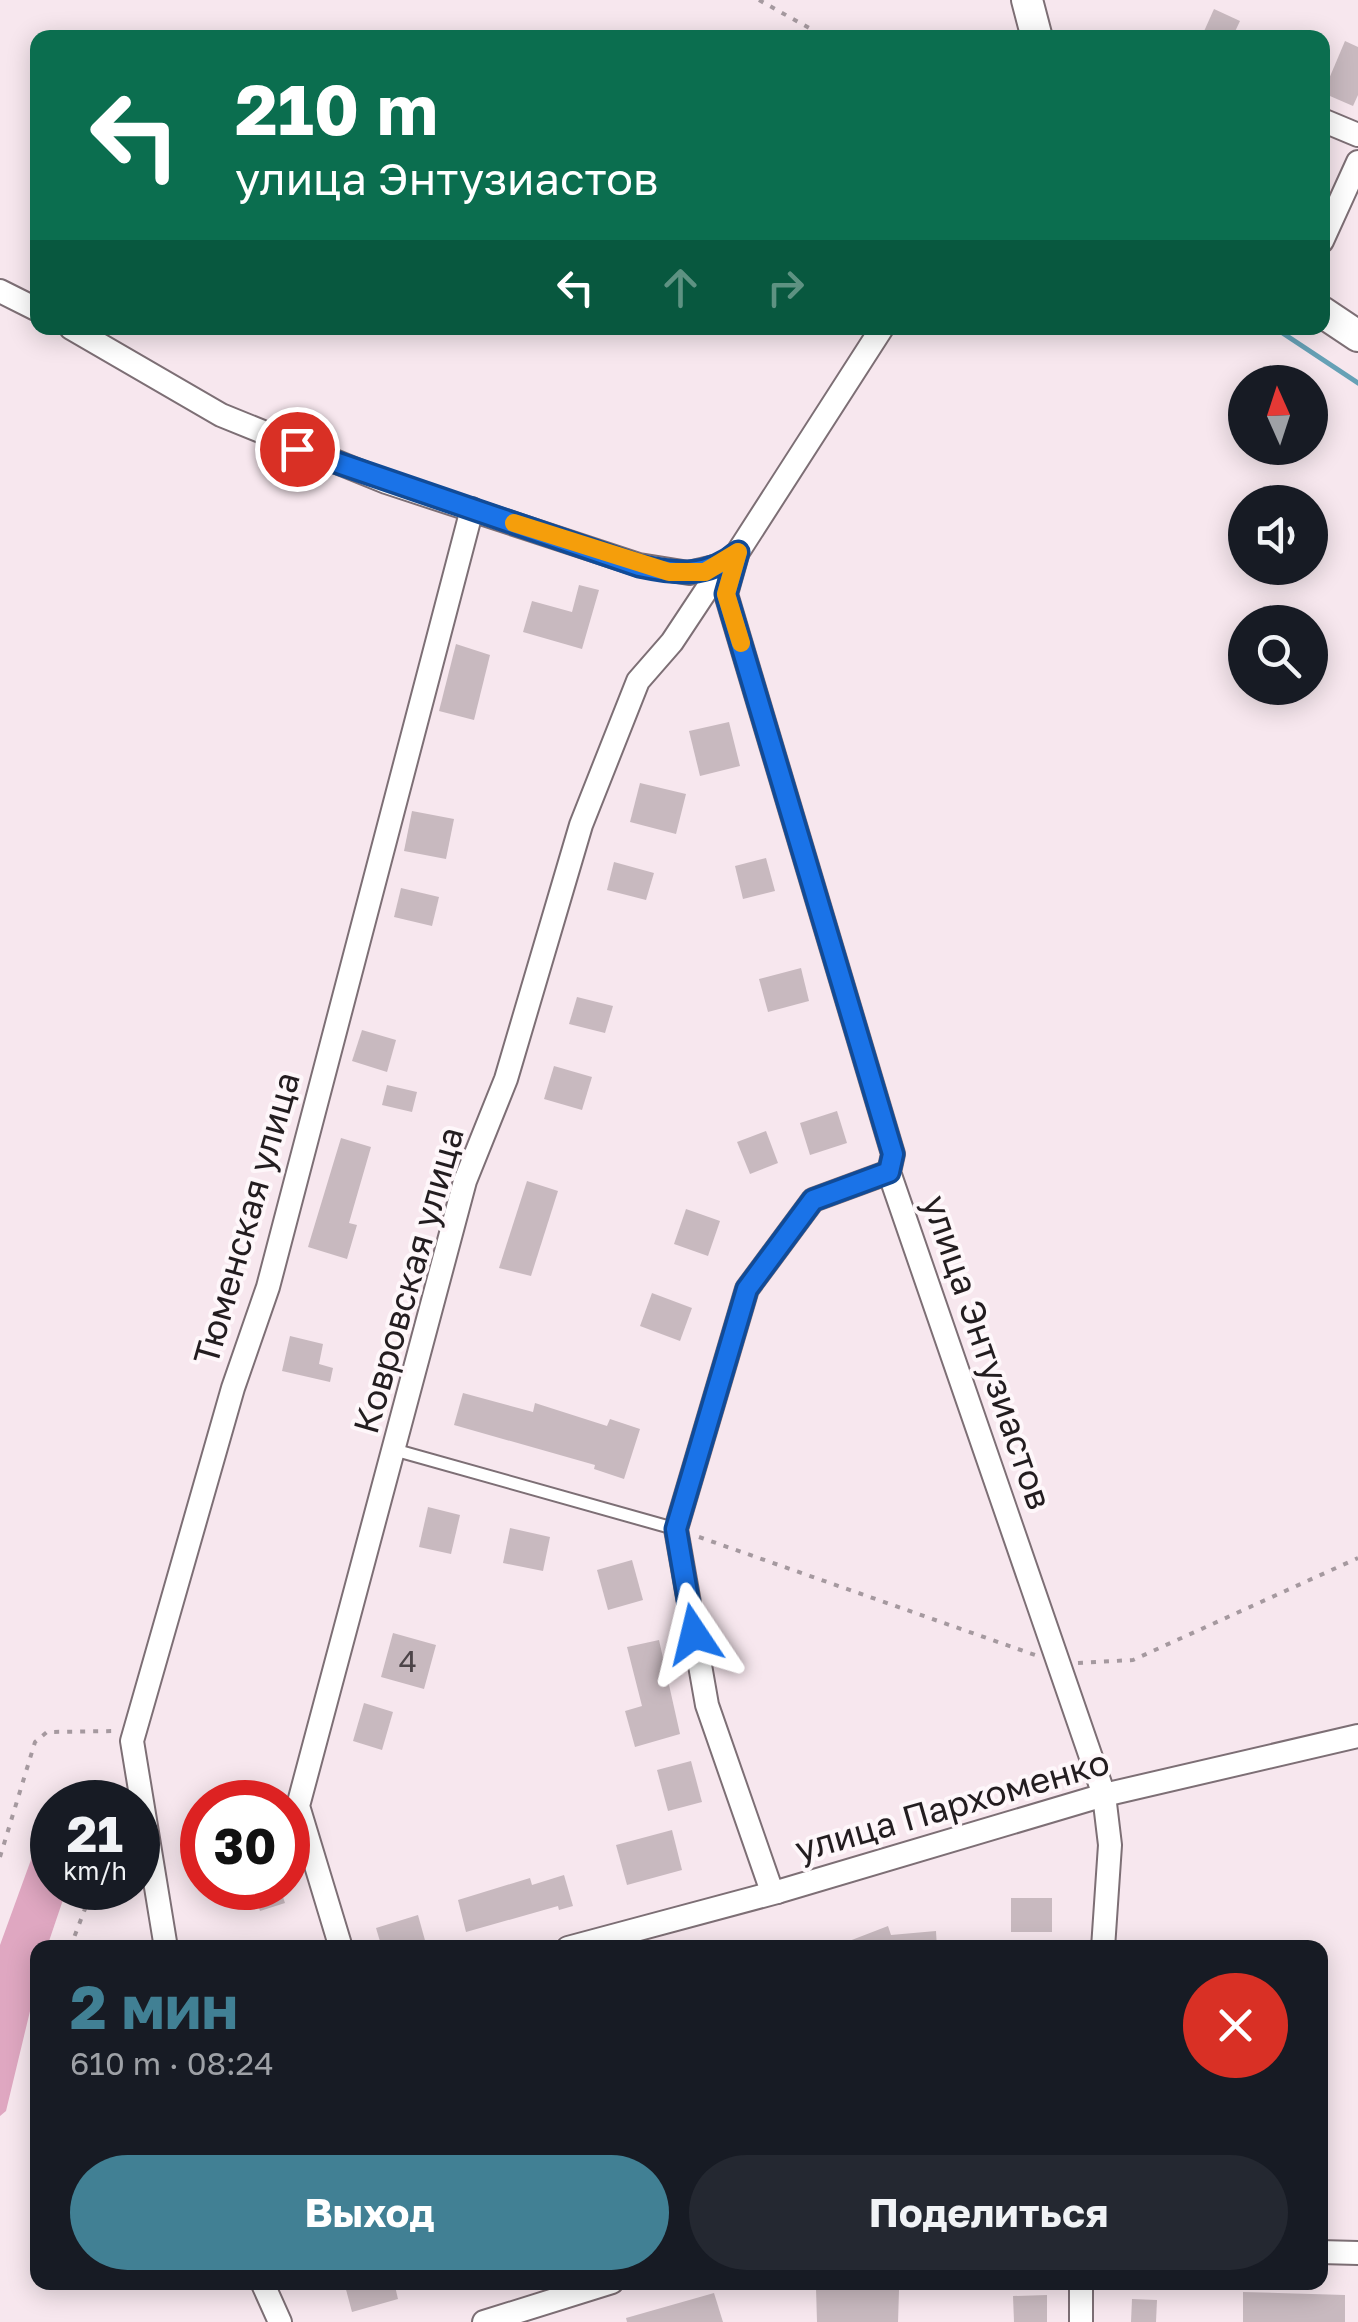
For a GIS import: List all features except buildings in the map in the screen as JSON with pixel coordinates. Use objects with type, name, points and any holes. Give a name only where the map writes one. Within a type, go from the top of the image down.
[{"type":"main road","points":[[1027,0],[1035,30]]},
{"type":"main road","points":[[1330,317],[1358,336]]},
{"type":"street","points":[[1330,123],[1358,135]]},
{"type":"street","points":[[1330,223],[1358,162]]},
{"type":"street","points":[[0,291],[30,306]]},
{"type":"street","points":[[82,335],[221,415],[386,482],[669,572],[705,572],[730,558]]},
{"type":"street","name":"Ковровская улица","points":[[339,1940],[298,1806],[465,1180],[506,1079],[581,825],[638,682],[672,642],[730,558],[877,335]]},
{"type":"street","name":"Тюменская улица","points":[[165,1940],[132,1741],[232,1388],[268,1286],[472,509]]},
{"type":"street","name":"улица Энтузиастов","points":[[730,558],[726,594],[893,1154],[889,1172],[1104,1795],[1110,1845],[1103,1940]]},
{"type":"street","points":[[777,1892],[770,1886],[707,1705],[676,1529],[747,1289],[813,1200],[889,1172]]},
{"type":"street","name":"улица Пархоменко","points":[[598,1940],[777,1892],[1104,1795],[1358,1736]]},
{"type":"street","points":[[1328,2252],[1358,2253]]},
{"type":"street","points":[[266,2290],[280,2322]]},
{"type":"street","points":[[484,2322],[586,2290]]},
{"type":"street","points":[[1081,2290],[1081,2322]]},
{"type":"lane","points":[[396,1450],[676,1529]]},
{"type":"path","points":[[759,0],[812,30]]},
{"type":"path","points":[[0,1856],[34,1742],[47,1732],[69,1730],[116,1731],[132,1741]]},
{"type":"path","points":[[73,1940],[85,1910]]},
{"type":"shaded area","points":[[30,1862],[30,1910],[60,1910],[49,1940],[30,1940],[30,2011],[6,2111],[0,2116],[0,1945]]},
{"type":"waterway","points":[[1286,335],[1358,383]]},
{"type":"slow traffic","points":[[514,523],[639,566],[669,572],[705,572],[723,565],[738,552],[726,594],[741,643]]},
{"type":"route","points":[[297,449],[639,566],[669,572],[705,572],[723,565],[738,552],[726,594],[818,890],[893,1154],[889,1172],[813,1200],[747,1289],[676,1529],[694,1634]]}]
